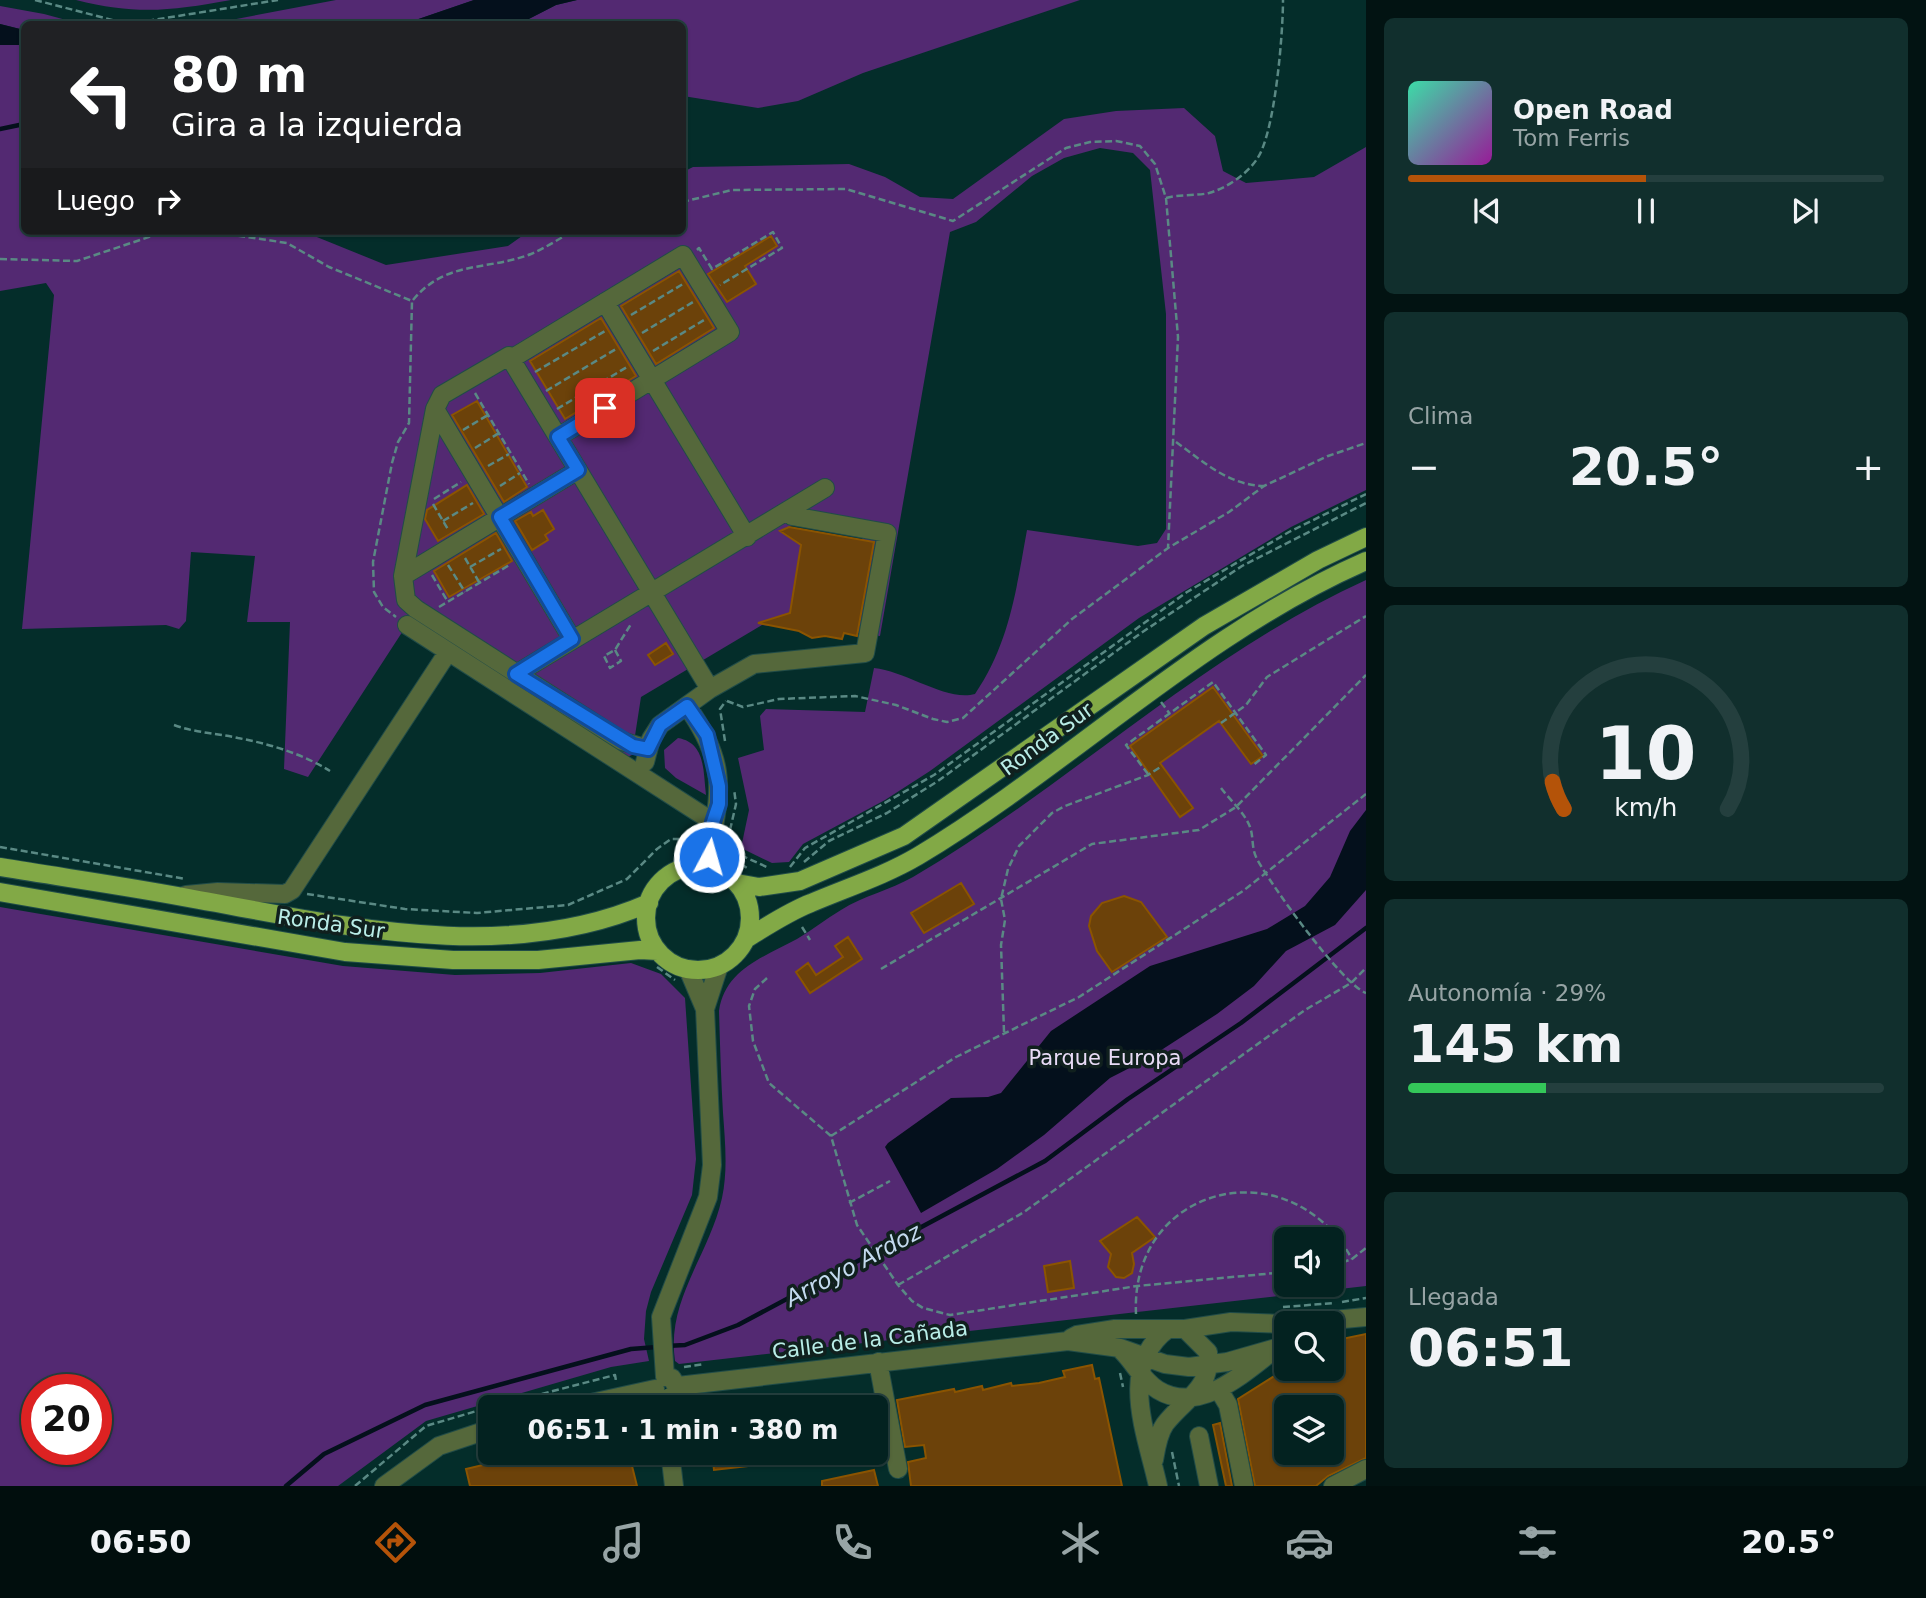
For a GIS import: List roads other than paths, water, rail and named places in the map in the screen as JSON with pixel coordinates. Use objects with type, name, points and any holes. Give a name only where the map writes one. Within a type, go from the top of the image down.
[{"type":"main road","name":"Ronda Sur","points":[[708,867],[724,873],[737,883],[759,887],[792,883],[833,869],[904,836],[1204,626],[1318,560],[1366,537]]},
{"type":"main road","name":"Ronda Sur","points":[[719,966],[735,955],[746,939],[809,904],[916,857],[1024,784],[1218,645],[1326,578],[1366,561]]},
{"type":"main road","name":"Ronda Sur","points":[[0,867],[347,926],[449,935],[529,935],[574,929],[613,918],[649,903]]},
{"type":"main road","points":[[708,867],[685,868],[665,878],[649,903],[646,920],[657,959],[688,969],[704,970],[719,966]]},
{"type":"main road","points":[[737,883],[747,900],[749,910],[746,939]]},
{"type":"main road","name":"Ronda Sur","points":[[0,892],[345,953],[465,960],[538,960],[640,950],[657,959]]},
{"type":"street","points":[[511,359],[684,257],[730,332],[558,437]]},
{"type":"street","points":[[605,302],[747,537]]},
{"type":"street","points":[[710,689],[509,356],[442,396],[435,409],[403,576],[407,600],[430,618],[646,756],[660,725],[710,689],[754,664],[865,653],[887,533],[792,516],[789,511]]},
{"type":"street","points":[[435,409],[572,639]]},
{"type":"street","points":[[403,576],[578,470]]},
{"type":"street","points":[[516,674],[572,639],[655,598],[825,488]]},
{"type":"street","points":[[407,625],[613,760],[718,834]]},
{"type":"street","points":[[176,895],[218,892],[285,894],[292,890],[448,652]]},
{"type":"street","points":[[687,706],[707,735],[713,752],[719,804],[718,834],[708,867]]},
{"type":"street","points":[[705,1009],[719,966]]},
{"type":"street","points":[[668,1384],[661,1340],[666,1300],[708,1196],[712,1165],[705,1009],[688,969]]},
{"type":"street","points":[[1344,1323],[1366,1317]]},
{"type":"street","points":[[1068,1340],[1077,1335],[1115,1329],[1176,1329],[1231,1322],[1274,1324]]},
{"type":"street","points":[[1158,1486],[1159,1436],[1176,1413],[1195,1396],[1207,1375],[1209,1364],[1208,1352],[1202,1343],[1176,1329]]},
{"type":"street","points":[[1159,1458],[1140,1403],[1141,1365],[1154,1340],[1176,1329]]},
{"type":"street","points":[[1068,1340],[1120,1348],[1141,1365],[1159,1391],[1168,1395],[1195,1396],[1219,1390],[1274,1351]]},
{"type":"street","name":"Calle de la Cañada","points":[[623,1395],[668,1384],[1068,1340]]},
{"type":"street","points":[[1141,1365],[1189,1367],[1274,1348]]},
{"type":"street","points":[[878,1362],[898,1469]]},
{"type":"street","points":[[1219,1390],[1228,1405],[1244,1486]]},
{"type":"street","points":[[384,1486],[439,1446],[478,1433]]},
{"type":"street","points":[[1199,1436],[1209,1486]]},
{"type":"street","points":[[672,1465],[674,1486]]},
{"type":"street","points":[[1333,1486],[1366,1469]]},
{"type":"water","points":[[474,0],[577,0],[556,5],[525,21],[413,21]]},
{"type":"water","points":[[0,24],[21,29],[21,45],[0,45]]},
{"type":"water","points":[[1366,810],[1366,890],[1335,925],[1286,951],[1254,986],[1217,1014],[1149,1058],[1110,1078],[1044,1135],[997,1169],[921,1213],[885,1147],[888,1143],[951,1098],[988,1097],[1001,1093],[1051,1031],[1150,966],[1267,929],[1305,906],[1330,877],[1350,831]]},
{"type":"waterway","points":[[0,129],[21,125]]},
{"type":"waterway","name":"Arroyo Ardoz","points":[[666,1346],[685,1345],[738,1325],[1045,1161],[1128,1099],[1241,1023],[1366,928]]},
{"type":"waterway","name":"Arroyo Ardoz","points":[[286,1486],[324,1454],[425,1405],[631,1349],[657,1347]]},
{"type":"park label","name":"Parque Europa","points":[[1105,1058]]}]
